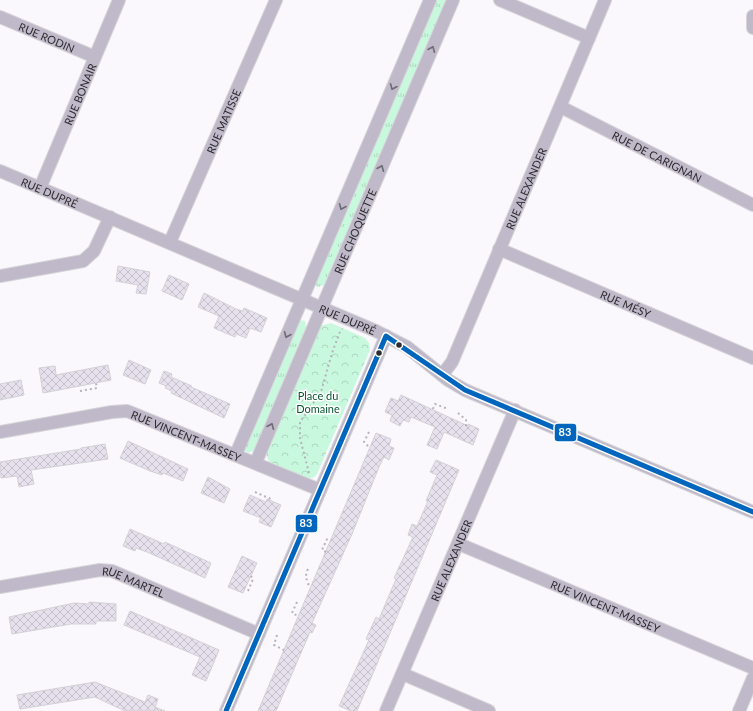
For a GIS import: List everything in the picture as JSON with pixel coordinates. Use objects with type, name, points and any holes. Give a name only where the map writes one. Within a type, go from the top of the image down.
[{"type":"street","name":"RUE BONAIR","points":[[40,188],[119,0]]},
{"type":"street","name":"RUE MATISSE","points":[[170,242],[276,0]]},
{"type":"street","name":"RUE CHOQUETTE","points":[[236,454],[430,0]]},
{"type":"street","name":"RUE CHOQUETTE","points":[[256,462],[453,0]]},
{"type":"street","points":[[500,0],[589,38]]},
{"type":"street","name":"RUE ALEXANDER","points":[[442,375],[452,362],[605,0]]},
{"type":"street","name":"RUE RODIN","points":[[0,16],[95,57]]},
{"type":"street","points":[[753,16],[753,28]]},
{"type":"street","name":"RUE DE CARIGNAN","points":[[561,107],[753,205]]},
{"type":"street","name":"RUE DUPRÉ","points":[[0,171],[322,307],[386,336],[415,353],[442,375],[465,390],[753,512]]},
{"type":"street","points":[[0,276],[83,261],[94,251],[110,217]]},
{"type":"street","name":"RUE MÉSY","points":[[499,249],[753,358]]},
{"type":"street","points":[[226,711],[386,336]]},
{"type":"street","name":"RUE ALEXANDER","points":[[386,711],[459,544],[515,410]]},
{"type":"street","name":"RUE VINCENT-MASSEY","points":[[0,432],[123,411],[135,413],[256,462],[320,490]]},
{"type":"street","name":"RUE VINCENT-MASSEY","points":[[459,544],[753,668]]},
{"type":"street","name":"RUE MARTEL","points":[[0,587],[100,570],[112,571],[259,634]]},
{"type":"street","points":[[403,674],[489,711]]},
{"type":"street","points":[[739,711],[753,678]]},
{"type":"path","points":[[310,476],[300,438],[300,422],[321,392],[332,353],[342,327]]},
{"type":"path","points":[[80,391],[97,388],[96,383]]},
{"type":"path","points":[[433,409],[435,404],[448,409]]},
{"type":"path","points":[[458,414],[466,420],[466,426]]},
{"type":"path","points":[[369,432],[364,442],[370,448]]},
{"type":"path","points":[[254,492],[270,500]]},
{"type":"path","points":[[326,552],[322,550],[328,537]]},
{"type":"path","points":[[308,569],[306,580],[308,584],[312,586]]},
{"type":"path","points":[[248,591],[253,579],[251,576]]},
{"type":"path","points":[[296,602],[292,613],[298,616]]},
{"type":"path","points":[[277,635],[274,645],[284,650]]},
{"type":"green space","points":[[434,0],[445,0],[445,3],[324,285],[318,287],[315,285]]},
{"type":"green space","points":[[298,320],[305,321],[306,327],[254,450],[248,453],[244,450]]},
{"type":"green space","name":"Place du Domaine","points":[[331,323],[365,338],[369,343],[370,350],[317,474],[313,478],[307,478],[269,462],[267,452],[320,326]]},
{"type":"building","points":[[118,266],[150,272],[146,294],[136,293],[138,285],[116,281]]},
{"type":"building","points":[[169,275],[189,284],[182,300],[162,291]]},
{"type":"building","points":[[204,293],[236,309],[243,311],[244,308],[267,318],[261,332],[250,328],[246,338],[236,334],[235,337],[214,328],[219,316],[198,307]]},
{"type":"building","points":[[129,360],[151,370],[145,384],[123,375]]},
{"type":"building","points":[[108,365],[111,380],[43,393],[39,368],[55,366],[56,375]]},
{"type":"building","points":[[164,371],[172,374],[171,377],[192,386],[191,387],[230,404],[224,418],[171,393],[172,391],[165,388],[166,386],[159,383]]},
{"type":"building","points":[[21,380],[24,395],[0,400],[0,384]]},
{"type":"building","points":[[401,395],[468,426],[468,424],[479,429],[473,445],[444,432],[437,449],[427,445],[435,427],[411,417],[409,422],[403,420],[400,426],[390,421],[392,415],[385,412],[391,398],[398,401]]},
{"type":"building","points":[[376,433],[391,439],[389,446],[394,448],[389,460],[384,457],[379,467],[352,534],[312,623],[316,625],[312,633],[310,632],[276,711],[258,711]]},
{"type":"building","points":[[128,441],[188,469],[183,481],[163,473],[162,475],[150,471],[120,458]]},
{"type":"building","points":[[105,444],[108,459],[31,470],[34,484],[19,487],[17,476],[1,478],[0,462]]},
{"type":"building","points":[[436,460],[459,470],[357,711],[351,711],[339,706],[369,640],[366,639],[376,617],[379,619],[396,579],[394,578],[413,537],[408,535],[412,524],[417,526],[428,501],[426,501],[437,475],[430,472]]},
{"type":"building","points":[[208,477],[230,489],[224,503],[201,493]]},
{"type":"building","points":[[250,495],[266,502],[267,499],[281,505],[271,527],[259,522],[261,518],[243,511]]},
{"type":"building","points":[[130,529],[164,544],[165,542],[211,563],[205,578],[147,552],[136,548],[135,551],[123,546]]},
{"type":"building","points":[[242,556],[257,563],[243,593],[228,587]]},
{"type":"building","points":[[89,602],[116,604],[116,621],[96,621],[96,624],[71,624],[12,634],[9,617],[74,603],[89,604]]},
{"type":"building","points":[[130,611],[219,650],[206,681],[192,675],[200,657],[124,625]]},
{"type":"building","points":[[95,682],[145,702],[148,695],[158,699],[155,707],[165,711],[125,711],[95,697],[20,709],[17,695]]},
{"type":"transit line","name":"83","points":[[226,711],[386,336],[465,390],[753,512]]}]
